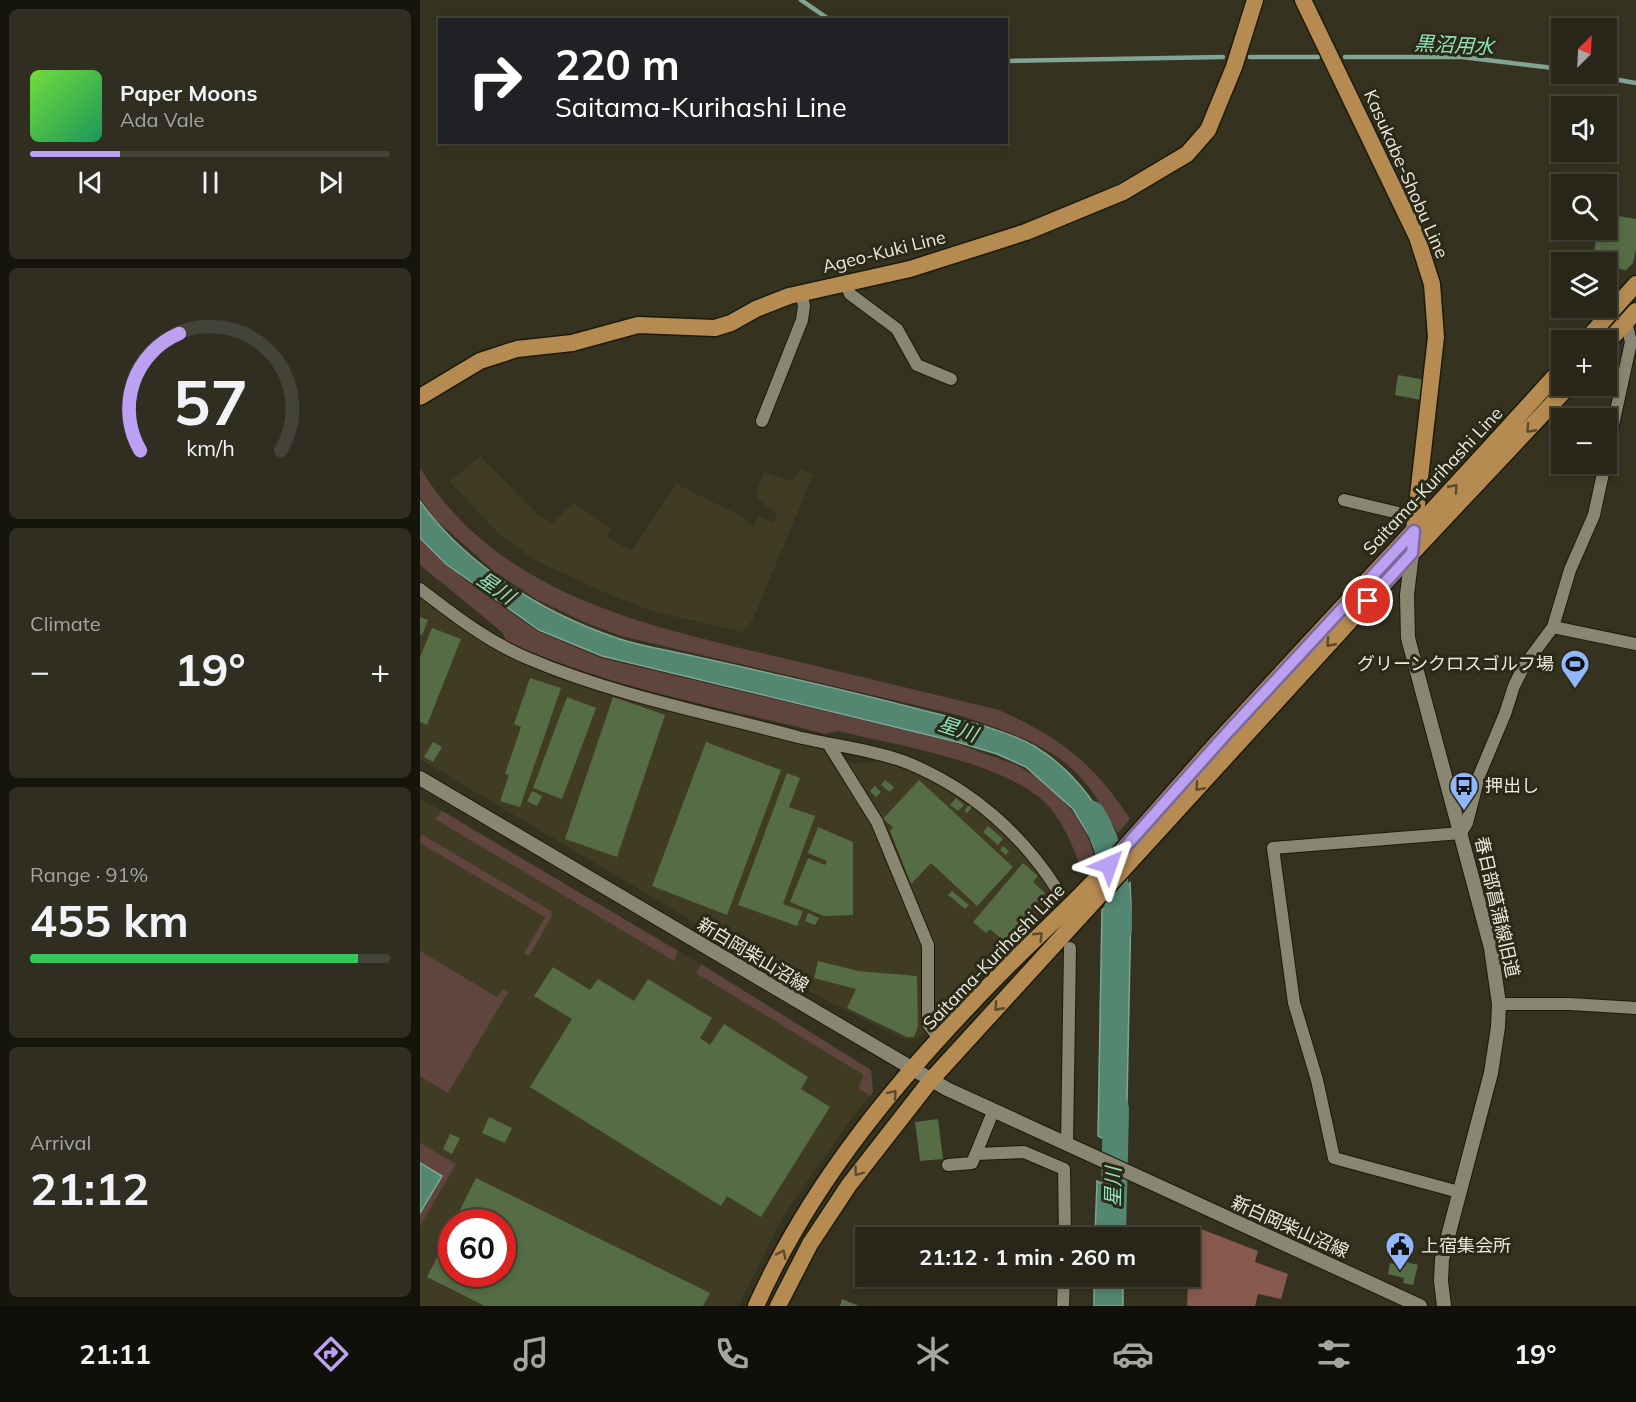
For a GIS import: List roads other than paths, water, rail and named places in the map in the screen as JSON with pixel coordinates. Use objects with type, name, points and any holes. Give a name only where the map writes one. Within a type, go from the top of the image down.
[{"type":"main road","name":"Ageo-Kuki Line","points":[[420,397],[480,361],[517,349],[573,343],[638,325],[715,328],[801,292],[910,269],[1036,228],[1123,192],[1187,154],[1200,143],[1216,114],[1255,0]]},
{"type":"main road","name":"Kasukabe-Shobu Line","points":[[1303,0],[1417,237],[1432,284],[1436,337],[1412,553]]},
{"type":"main road","points":[[1595,330],[1636,284]]},
{"type":"main road","points":[[1617,332],[1631,316]]},
{"type":"main road","name":"Saitama-Kurihashi Line","points":[[756,1306],[792,1232],[842,1154],[912,1070],[998,976],[1078,899],[1141,831],[1226,734],[1551,380]]},
{"type":"main road","name":"Saitama-Kurihashi Line","points":[[778,1306],[810,1244],[843,1194],[931,1080],[1412,553],[1560,396]]},
{"type":"street","points":[[845,282],[850,294],[897,329],[916,365],[951,379]]},
{"type":"street","points":[[762,421],[802,320],[804,306],[801,292]]},
{"type":"street","points":[[1617,408],[1631,342],[1631,316]]},
{"type":"street","points":[[1459,1192],[1334,1158],[1317,1080],[1294,1003],[1273,848],[1461,833],[1467,823],[1479,776],[1506,714],[1514,686],[1524,666],[1553,627],[1570,570],[1594,515],[1603,474]]},
{"type":"street","points":[[1344,500],[1407,514],[1417,512]]},
{"type":"street","name":"春日部菖蒲線旧道","points":[[1412,553],[1407,595],[1408,638],[1491,948],[1498,1004],[1498,1027],[1491,1073],[1442,1258],[1441,1281],[1444,1306]]},
{"type":"street","points":[[420,589],[481,635],[526,658],[575,676],[829,745],[907,763],[973,798],[1000,820],[1039,861],[1058,891]]},
{"type":"street","points":[[1553,627],[1636,644]]},
{"type":"street","points":[[829,745],[877,822],[928,945],[928,1024],[940,1040]]},
{"type":"street","name":"新白岡柴山沼線","points":[[420,778],[912,1070],[993,1112],[1420,1306]]},
{"type":"street","points":[[1070,948],[1071,1147]]},
{"type":"street","points":[[1498,1004],[1570,1004],[1636,1008]]},
{"type":"street","points":[[948,1165],[972,1163],[993,1112]]},
{"type":"street","points":[[976,1154],[1024,1152],[1065,1169],[1065,1227]]},
{"type":"street","points":[[1063,1306],[1064,1287]]},
{"type":"water","points":[[420,501],[438,524],[482,565],[532,600],[587,627],[635,644],[864,695],[977,724],[1021,739],[1047,755],[1070,775],[1090,798],[1114,836],[1097,856],[1090,837],[1073,809],[1026,767],[997,754],[957,742],[602,656],[539,630],[446,564],[420,538]]},
{"type":"water","points":[[1130,883],[1126,1149],[1098,1136],[1102,910]]},
{"type":"water","points":[[420,1163],[442,1176],[420,1213]]},
{"type":"water","points":[[1097,1181],[1124,1194],[1124,1227],[1095,1227]]},
{"type":"water","points":[[1094,1287],[1123,1287],[1123,1306],[1094,1306]]},
{"type":"waterway","name":"黒沼用水","points":[[801,0],[827,18]]},
{"type":"waterway","name":"黒沼用水","points":[[1008,61],[1223,57]]},
{"type":"waterway","name":"黒沼用水","points":[[1250,57],[1318,57]]},
{"type":"waterway","name":"黒沼用水","points":[[1345,57],[1462,57],[1551,68]]},
{"type":"waterway","name":"黒沼用水","points":[[1617,80],[1636,83]]},
{"type":"waterway","name":"星川","points":[[1092,814],[1110,855],[1119,929]]},
{"type":"waterway","name":"星川","points":[[1113,1227],[1116,1109]]},
{"type":"place","name":"グリーンクロスゴルフ場","points":[[1575,690]]},
{"type":"place","name":"押出し","points":[[1464,812]]},
{"type":"place","name":"上宿集会所","points":[[1400,1272]]}]
